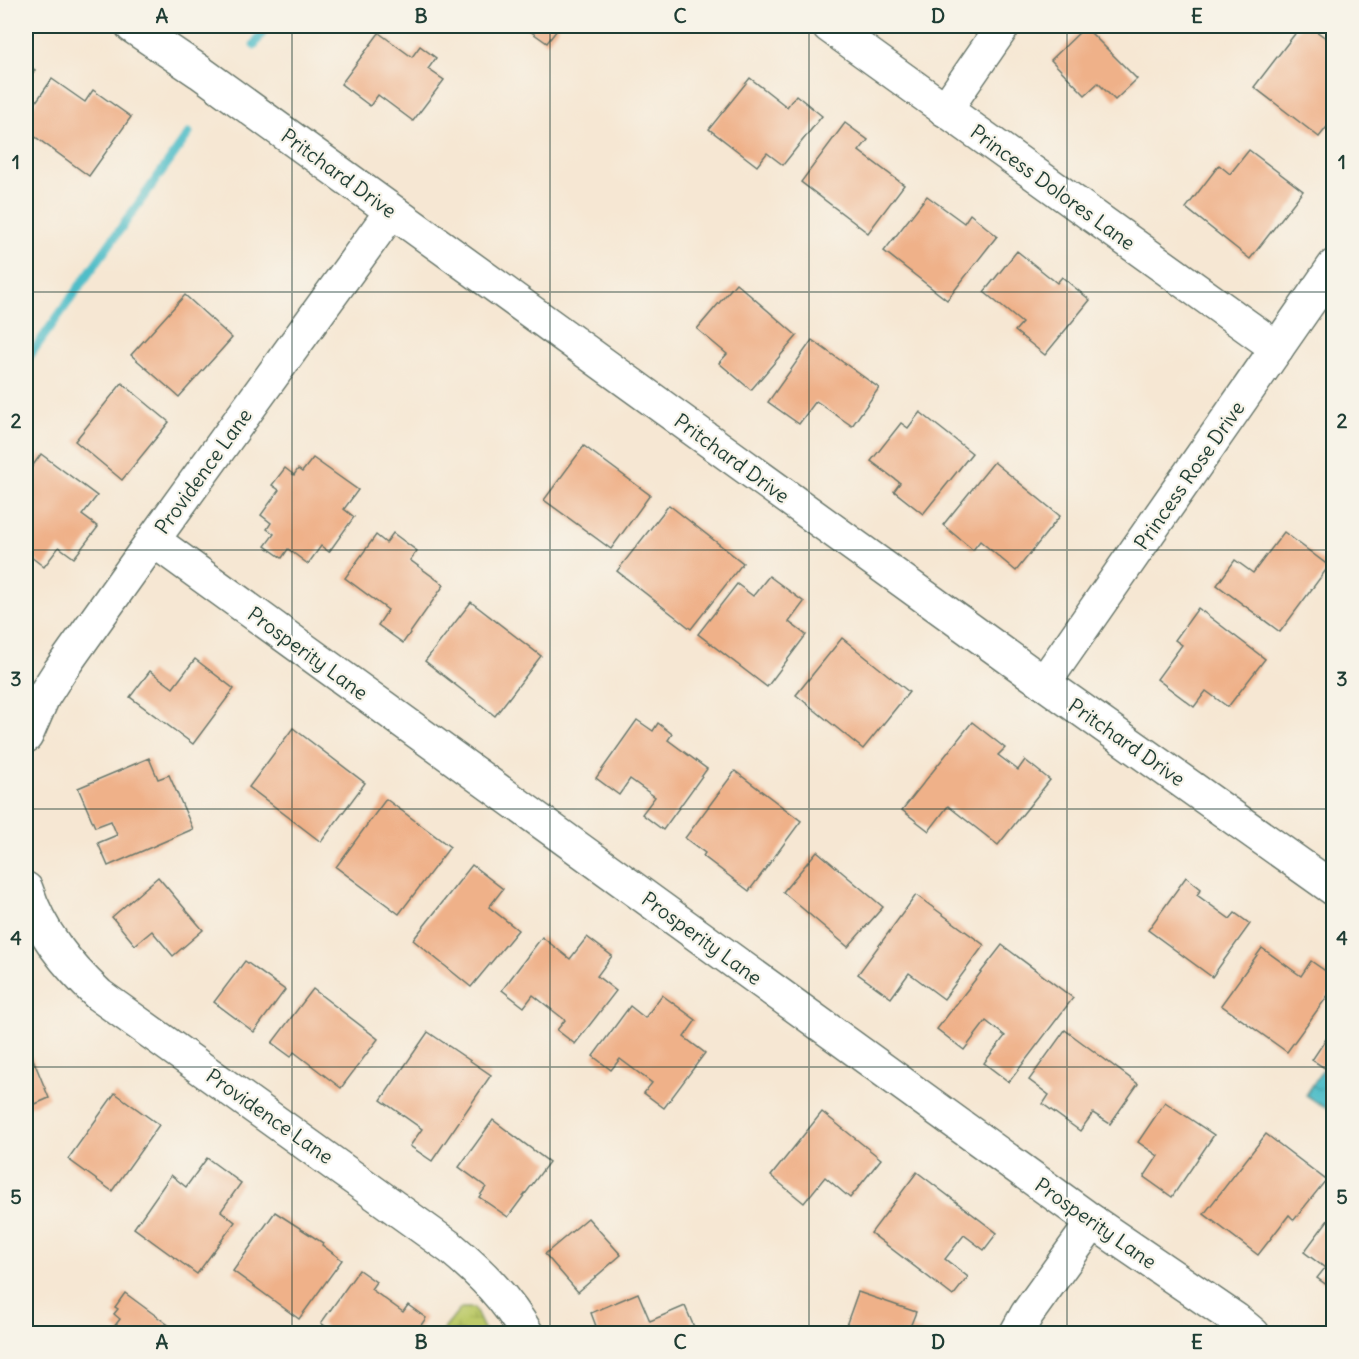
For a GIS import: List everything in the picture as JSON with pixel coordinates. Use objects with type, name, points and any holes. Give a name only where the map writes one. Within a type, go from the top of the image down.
[{"type":"street","name":"Pritchard Drive","points":[[132,26],[1334,889]]},
{"type":"street","name":"Princess Dolores Lane","points":[[829,26],[1277,348]]},
{"type":"street","points":[[945,110],[1003,26]]},
{"type":"street","name":"Providence Lane","points":[[26,736],[43,697],[153,540],[391,212]]},
{"type":"street","name":"Princess Rose Drive","points":[[1044,683],[1334,266]]},
{"type":"street","name":"Prosperity Lane","points":[[153,540],[1093,1222],[1235,1319],[1253,1334]]},
{"type":"street","name":"Providence Lane","points":[[27,901],[60,953],[99,995],[451,1248],[474,1267],[496,1290],[517,1316],[527,1334]]},
{"type":"street","points":[[1016,1334],[1027,1314],[1093,1222]]},
{"type":"green space","points":[[461,1308],[474,1308],[486,1333],[441,1333]]},
{"type":"water","points":[[1323,1069],[1333,1076],[1333,1113],[1306,1095]]},
{"type":"building","points":[[523,26],[560,26],[547,43]]},
{"type":"building","points":[[1301,26],[1309,26],[1334,44],[1334,118],[1319,137],[1254,87]]},
{"type":"building","points":[[1085,27],[1137,79],[1115,100],[1098,83],[1085,95],[1051,60]]},
{"type":"building","points":[[379,33],[412,57],[420,46],[436,58],[428,69],[444,80],[413,121],[378,95],[370,106],[341,84]]},
{"type":"building","points":[[26,64],[35,70],[26,83]]},
{"type":"building","points":[[750,78],[787,107],[796,95],[822,116],[783,165],[767,153],[757,166],[709,129]]},
{"type":"building","points":[[52,79],[85,102],[93,90],[131,117],[89,176],[26,130],[26,116]]},
{"type":"building","points":[[845,123],[868,140],[859,151],[904,185],[868,233],[801,182]]},
{"type":"building","points":[[1249,150],[1303,191],[1250,259],[1186,208],[1219,165],[1230,174]]},
{"type":"building","points":[[927,196],[964,223],[970,214],[997,236],[947,300],[884,251]]},
{"type":"building","points":[[1017,251],[1057,283],[1062,277],[1090,300],[1045,355],[1015,331],[1022,323],[984,292]]},
{"type":"building","points":[[736,283],[797,336],[751,390],[719,363],[727,354],[697,329]]},
{"type":"building","points":[[185,295],[232,338],[179,397],[131,355]]},
{"type":"building","points":[[812,340],[879,388],[852,426],[816,401],[799,424],[768,402]]},
{"type":"building","points":[[122,383],[169,422],[122,480],[75,441]]},
{"type":"building","points":[[920,412],[972,453],[923,514],[894,491],[900,483],[871,461],[901,423],[908,428]]},
{"type":"building","points":[[584,446],[650,495],[611,549],[544,500]]},
{"type":"building","points":[[41,454],[97,496],[82,515],[98,527],[74,558],[59,547],[44,567],[26,553],[26,475]]},
{"type":"building","points":[[313,458],[358,490],[344,509],[354,517],[329,552],[321,546],[308,564],[288,549],[282,558],[265,546],[274,534],[267,529],[271,523],[261,515],[279,490],[272,485],[285,468],[294,475],[298,469],[302,472]]},
{"type":"building","points":[[994,462],[1060,516],[1016,571],[980,541],[973,550],[943,525]]},
{"type":"building","points":[[669,505],[743,563],[691,629],[617,571]]},
{"type":"building","points":[[1284,532],[1329,566],[1280,632],[1217,585],[1235,560],[1253,573]]},
{"type":"building","points":[[393,533],[417,551],[410,560],[444,585],[403,643],[378,625],[388,610],[345,578],[376,535],[386,543]]},
{"type":"building","points":[[769,576],[804,602],[789,622],[806,635],[767,687],[698,634],[737,584],[753,596]]},
{"type":"building","points":[[471,602],[541,656],[495,716],[425,661]]},
{"type":"building","points":[[1198,608],[1265,659],[1228,707],[1206,691],[1194,707],[1157,679],[1182,645],[1175,640]]},
{"type":"building","points":[[842,638],[909,692],[863,749],[796,695]]},
{"type":"building","points":[[195,659],[234,689],[193,744],[130,697],[150,671],[173,688]]},
{"type":"building","points":[[637,720],[653,731],[658,723],[672,734],[668,740],[707,769],[663,830],[642,814],[655,797],[630,779],[619,795],[596,778]]},
{"type":"building","points":[[972,722],[1005,748],[998,755],[1018,770],[1025,760],[1050,780],[998,845],[948,806],[929,831],[902,810]]},
{"type":"building","points":[[293,728],[365,783],[321,842],[249,787]]},
{"type":"building","points":[[149,758],[158,779],[169,775],[193,829],[108,866],[98,843],[117,835],[111,821],[95,827],[78,788]]},
{"type":"building","points":[[735,771],[801,821],[749,891],[703,856],[705,853],[685,838]]},
{"type":"building","points":[[386,799],[450,847],[399,914],[336,867]]},
{"type":"building","points":[[817,851],[883,907],[848,947],[783,892]]},
{"type":"building","points":[[472,865],[503,889],[489,907],[518,930],[471,987],[413,940]]},
{"type":"building","points":[[158,877],[203,930],[173,956],[152,931],[135,945],[112,917]]},
{"type":"building","points":[[1186,877],[1201,889],[1197,895],[1230,919],[1235,913],[1250,924],[1212,977],[1148,930]]},
{"type":"building","points":[[916,895],[984,945],[944,999],[909,973],[891,998],[858,974]]},
{"type":"building","points":[[542,937],[570,959],[587,937],[612,956],[597,976],[616,991],[575,1044],[557,1030],[565,1020],[533,995],[524,1007],[502,990]]},
{"type":"building","points":[[1002,945],[1073,998],[1009,1082],[984,1063],[1005,1036],[986,1021],[964,1050],[937,1029]]},
{"type":"building","points":[[1262,948],[1301,976],[1311,961],[1334,977],[1334,987],[1287,1052],[1221,1005]]},
{"type":"building","points":[[245,961],[285,990],[254,1032],[214,1002]]},
{"type":"building","points":[[313,989],[378,1039],[341,1088],[294,1052],[291,1057],[272,1043]]},
{"type":"building","points":[[662,995],[696,1020],[684,1037],[705,1053],[664,1108],[644,1093],[652,1083],[620,1059],[611,1070],[593,1056],[630,1006],[645,1018]]},
{"type":"building","points":[[1334,1027],[1334,1074],[1312,1060]]},
{"type":"building","points":[[1065,1030],[1138,1084],[1110,1124],[1093,1113],[1080,1131],[1043,1104],[1049,1095],[1029,1080]]},
{"type":"building","points":[[428,1032],[491,1075],[432,1161],[410,1146],[422,1129],[381,1100]]},
{"type":"building","points":[[26,1042],[49,1098],[26,1108]]},
{"type":"building","points":[[115,1093],[159,1125],[112,1191],[68,1159]]},
{"type":"building","points":[[1165,1102],[1214,1135],[1172,1197],[1144,1177],[1158,1156],[1138,1142]]},
{"type":"building","points":[[822,1112],[881,1159],[850,1198],[825,1177],[804,1203],[771,1176]]},
{"type":"building","points":[[493,1120],[549,1162],[508,1217],[479,1197],[486,1187],[459,1167]]},
{"type":"building","points":[[1266,1134],[1326,1180],[1294,1220],[1289,1215],[1258,1255],[1204,1214]]},
{"type":"building","points":[[207,1158],[241,1183],[221,1211],[235,1222],[197,1274],[134,1228],[171,1175],[186,1187]]},
{"type":"building","points":[[917,1172],[997,1233],[984,1250],[964,1235],[945,1259],[968,1277],[953,1296],[871,1233]]},
{"type":"building","points":[[275,1212],[323,1243],[322,1245],[342,1260],[299,1319],[233,1271]]},
{"type":"building","points":[[1334,1212],[1334,1290],[1317,1278],[1325,1268],[1304,1252]]},
{"type":"building","points":[[588,1218],[621,1255],[578,1292],[545,1254]]},
{"type":"building","points":[[359,1270],[376,1282],[371,1289],[403,1312],[408,1305],[426,1318],[415,1334],[335,1334],[321,1323]]},
{"type":"building","points":[[858,1292],[916,1312],[910,1327],[927,1334],[843,1334]]},
{"type":"building","points":[[125,1293],[178,1332],[176,1334],[119,1334],[120,1332],[114,1327],[120,1319],[114,1314],[118,1309],[115,1307]]},
{"type":"building","points":[[638,1293],[650,1321],[685,1306],[697,1334],[599,1334],[591,1313]]},
{"type":"waterway","points":[[254,45],[267,26]]},
{"type":"waterway","points":[[26,361],[189,133]]}]
